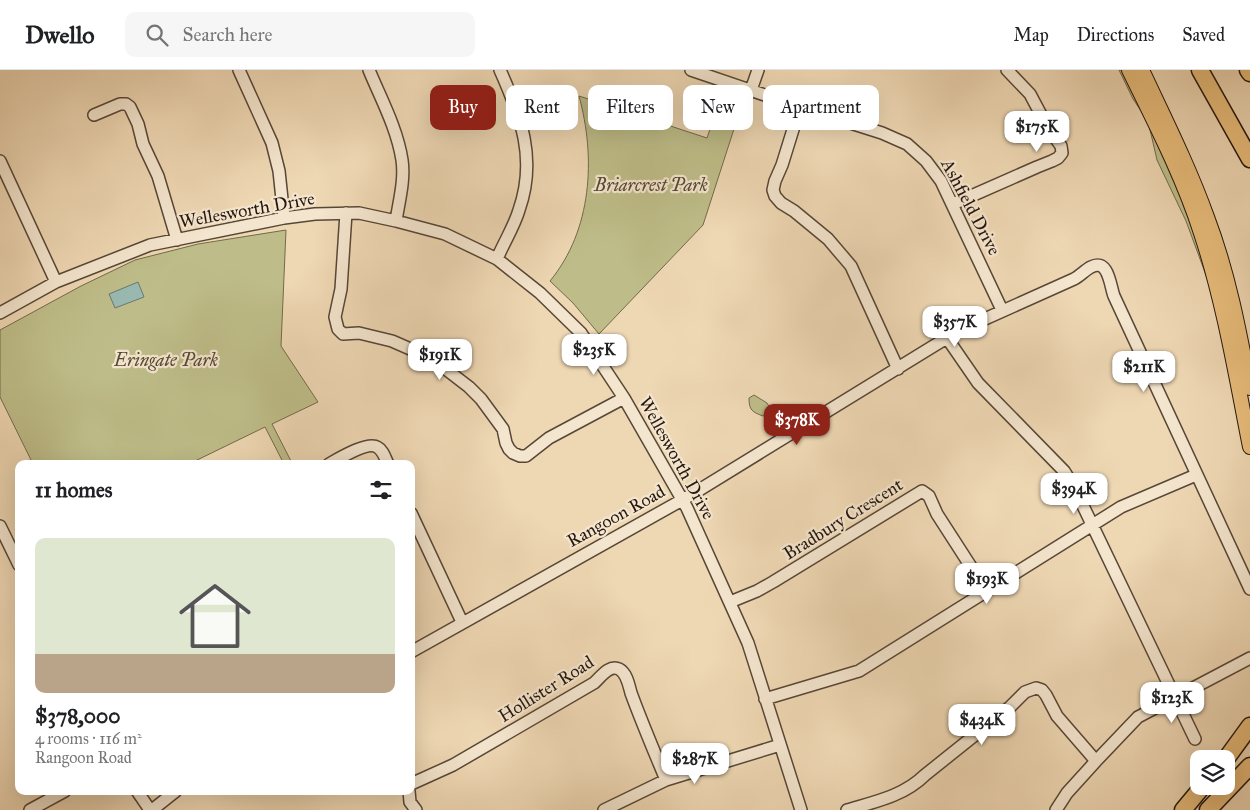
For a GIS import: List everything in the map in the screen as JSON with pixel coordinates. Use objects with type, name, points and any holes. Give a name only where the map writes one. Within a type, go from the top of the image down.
[{"type":"highway","points":[[1200,70],[1250,159]]},
{"type":"highway","points":[[1212,70],[1250,159]]},
{"type":"highway","points":[[1233,750],[1250,726]]},
{"type":"highway","points":[[1208,810],[1250,766]]},
{"type":"highway","points":[[1183,810],[1196,795]]},
{"type":"main road","points":[[1129,70],[1182,184],[1200,231],[1220,301],[1250,448]]},
{"type":"main road","points":[[1142,70],[1195,186],[1211,226],[1233,306],[1250,388]]},
{"type":"street","points":[[239,70],[272,142],[284,218]]},
{"type":"street","points":[[369,70],[396,134],[402,160],[402,182],[396,221]]},
{"type":"street","points":[[497,259],[516,219],[525,192],[527,151],[517,108],[500,70]]},
{"type":"street","name":"Ashfield Drive","points":[[691,70],[736,85]]},
{"type":"street","points":[[753,85],[758,70]]},
{"type":"street","points":[[953,204],[1052,162],[1062,153],[1061,146],[1047,126],[1029,92],[1007,70]]},
{"type":"street","points":[[94,115],[120,104],[126,104],[130,107],[138,124],[143,144],[158,176],[177,240]]},
{"type":"street","points":[[793,130],[775,180],[773,190],[775,196],[828,239],[851,266],[898,369]]},
{"type":"street","name":"Ashfield Drive","points":[[872,130],[907,144],[933,169],[953,204],[1002,310]]},
{"type":"street","points":[[0,161],[56,282]]},
{"type":"street","points":[[346,213],[341,289],[335,317],[338,329],[343,334],[360,333],[380,337],[407,347],[424,355],[455,376],[475,393],[493,413],[503,429],[506,443],[513,453],[526,456],[549,438],[624,398]]},
{"type":"street","name":"Wellesworth Drive","points":[[0,313],[56,282],[150,245],[284,218],[315,214],[346,213],[396,221],[445,234],[497,259],[540,294],[581,333],[624,398],[682,500],[748,643],[801,810]]},
{"type":"street","name":"Rangoon Road","points":[[415,650],[682,500],[947,338],[1002,310],[1074,279],[1096,265],[1103,266],[1107,271],[1114,296],[1250,589]]},
{"type":"street","points":[[947,338],[978,383],[1064,472],[1074,487],[1194,739]]},
{"type":"street","points":[[337,460],[362,448],[375,445],[379,447],[386,460]]},
{"type":"street","points":[[766,699],[859,670],[1121,507],[1196,475]]},
{"type":"street","name":"Bradbury Crescent","points":[[730,602],[750,595],[773,582],[922,491],[929,496],[937,514],[986,590]]},
{"type":"street","points":[[415,522],[462,622]]},
{"type":"street","points":[[0,526],[15,557]]},
{"type":"street","points":[[1056,810],[1061,800],[1138,717],[1250,658]]},
{"type":"street","name":"Hollister Road","points":[[415,782],[452,765],[594,684],[610,669],[620,670],[626,676],[637,711],[666,780]]},
{"type":"street","points":[[847,810],[882,800],[916,783],[1010,708],[1025,692],[1036,688],[1042,690],[1057,716],[1096,761]]},
{"type":"street","points":[[604,810],[666,780],[780,745]]},
{"type":"street","points":[[30,810],[58,795]]},
{"type":"street","points":[[140,795],[151,810],[171,795]]},
{"type":"street","points":[[409,795],[410,802],[416,810]]},
{"type":"green space","points":[[1119,70],[1125,70],[1178,185],[1201,244],[1217,305],[1186,221],[1157,160],[1148,121],[1133,99]]},
{"type":"green space","name":"Briarcrest Park","points":[[579,96],[588,99],[588,130],[673,130],[673,127],[707,138],[710,130],[734,130],[703,225],[599,334],[573,303],[550,281],[564,261],[575,239],[587,193],[588,144]]},
{"type":"green space","name":"Eringate Park","points":[[286,230],[281,346],[318,402],[272,424],[290,460],[282,460],[265,427],[197,460],[31,460],[0,397],[0,330],[81,286],[135,260],[198,244]]},
{"type":"green space","points":[[754,395],[767,403],[770,408],[768,414],[763,416],[752,410],[749,398]]},
{"type":"water","points":[[138,282],[144,297],[115,308],[109,294]]}]
